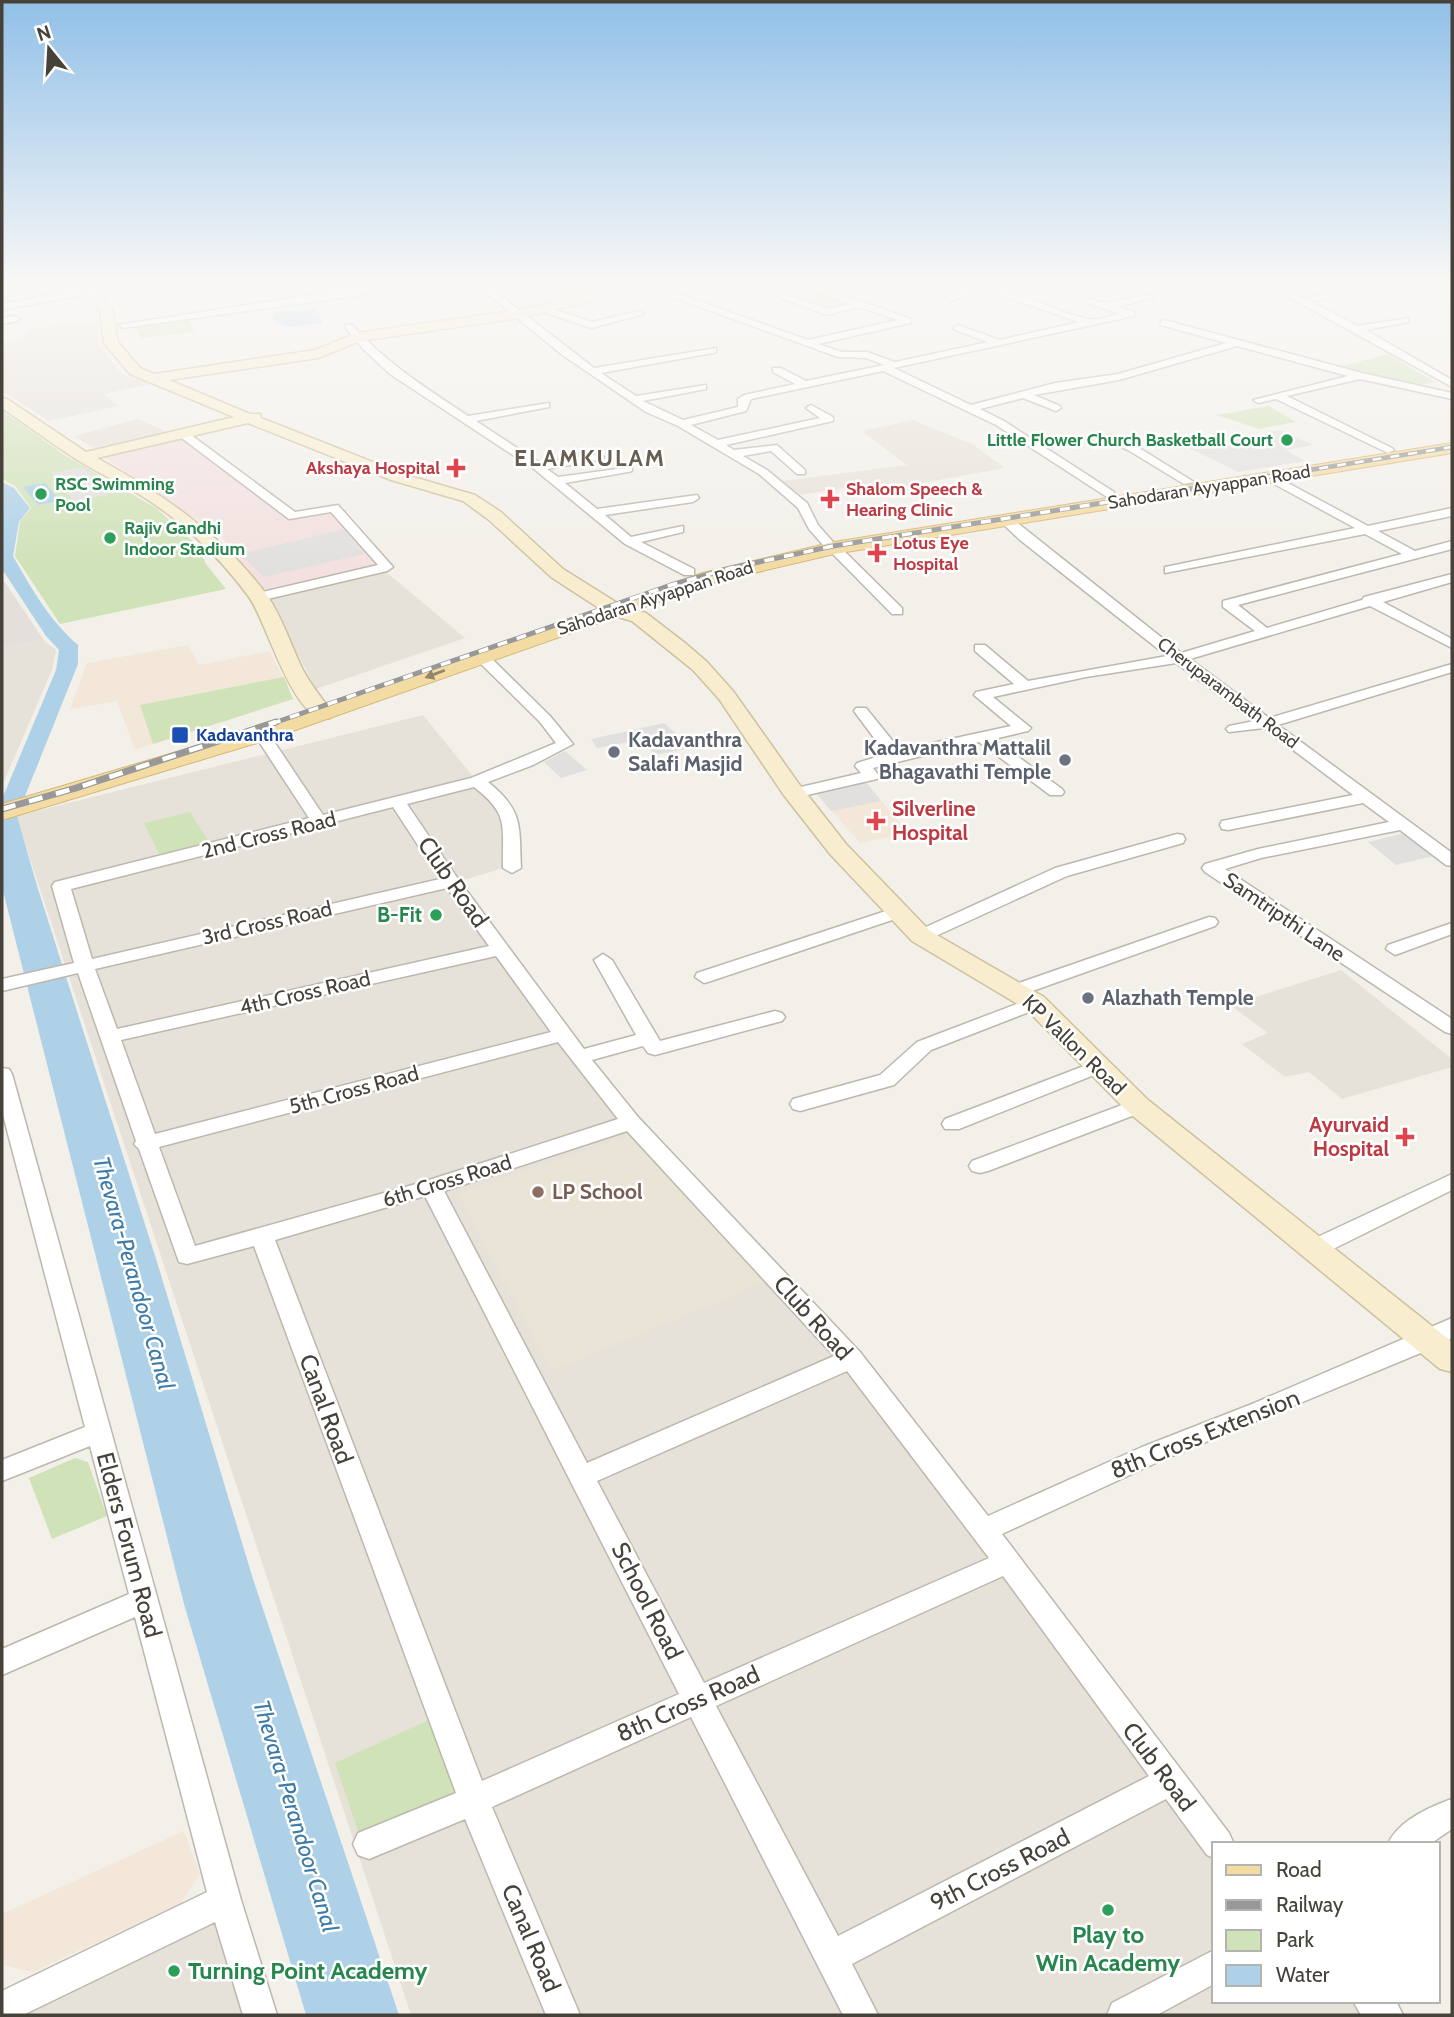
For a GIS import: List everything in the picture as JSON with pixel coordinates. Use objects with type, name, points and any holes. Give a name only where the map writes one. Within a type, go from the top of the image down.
[{"type":"main road","points":[[157,380],[260,416]]},
{"type":"main road","points":[[180,380],[260,416]]},
{"type":"main road","points":[[4,406],[82,457],[145,491],[190,524],[222,554],[259,597],[294,672],[316,706]]},
{"type":"main road","points":[[82,457],[260,416]]},
{"type":"main road","name":"KP Vallon Road","points":[[260,416],[375,462],[483,493],[509,513],[553,556],[700,666],[726,695],[794,793],[838,849],[921,936],[1026,996],[1138,1106],[1315,1248],[1444,1342]]},
{"type":"main road","name":"Sahodaran Ayyappan Road","points":[[2,812],[29,798],[621,605],[710,577],[830,545],[1006,520],[1188,482],[1452,441]]},
{"type":"main road","name":"Sahodaran Ayyappan Road","points":[[2,800],[29,798],[262,734],[316,706],[482,657],[621,605],[689,572],[830,545],[1452,448]]},
{"type":"street","points":[[407,380],[538,467],[629,541],[689,572]]},
{"type":"street","points":[[607,380],[650,410],[682,424],[763,472],[803,506],[813,526],[830,545],[897,611]]},
{"type":"street","points":[[796,380],[805,385]]},
{"type":"street","points":[[682,424],[742,409],[745,407],[743,399],[748,397],[828,380]]},
{"type":"street","points":[[917,380],[971,408],[1052,456],[1114,499]]},
{"type":"street","points":[[971,408],[1055,386],[1097,380]]},
{"type":"street","points":[[1258,400],[1344,380]]},
{"type":"street","points":[[1380,380],[1452,396]]},
{"type":"street","points":[[635,400],[702,387]]},
{"type":"street","points":[[1024,394],[1056,408]]},
{"type":"street","points":[[1278,396],[1388,450]]},
{"type":"street","points":[[469,419],[545,405]]},
{"type":"street","points":[[718,444],[829,419],[811,408]]},
{"type":"street","points":[[183,434],[293,516],[334,508],[387,567],[259,597]]},
{"type":"street","points":[[1109,438],[1132,448],[1188,482]]},
{"type":"street","points":[[733,454],[772,447],[802,472]]},
{"type":"street","points":[[538,467],[598,457]]},
{"type":"street","points":[[555,481],[628,470]]},
{"type":"street","points":[[1271,478],[1413,555]]},
{"type":"street","points":[[596,513],[693,498]]},
{"type":"street","points":[[1170,570],[1452,512]]},
{"type":"street","name":"Cheruparambath Road","points":[[1006,520],[1179,658],[1452,861]]},
{"type":"street","points":[[629,541],[679,529]]},
{"type":"street","points":[[1264,632],[1228,604],[1452,545]]},
{"type":"street","points":[[794,793],[872,776],[863,766],[896,756],[1023,728],[981,695],[1179,658],[1369,600],[1452,578]]},
{"type":"street","points":[[1369,600],[1452,644]]},
{"type":"street","points":[[980,648],[1026,686]]},
{"type":"street","name":"2nd Cross Road","points":[[84,964],[61,886],[477,781],[565,744],[545,719],[482,657]]},
{"type":"street","points":[[1234,729],[1268,723],[1452,668]]},
{"type":"street","points":[[861,711],[896,756]]},
{"type":"street","points":[[262,734],[320,822]]},
{"type":"street","points":[[982,737],[1056,792]]},
{"type":"street","points":[[477,781],[502,801],[510,819],[512,868]]},
{"type":"street","points":[[1228,825],[1367,797]]},
{"type":"street","name":"Club Road","points":[[398,802],[451,882],[579,1057],[631,1122],[851,1359],[984,1530],[1215,1842]]},
{"type":"street","name":"Samtripthi Lane","points":[[1405,824],[1258,854],[1211,868],[1452,1028]]},
{"type":"street","points":[[921,936],[1061,872],[1177,839]]},
{"type":"street","name":"3rd Cross Road","points":[[2,985],[84,964],[451,882]]},
{"type":"street","points":[[704,977],[898,912]]},
{"type":"street","points":[[800,1104],[887,1080],[925,1046],[1026,996],[1209,922]]},
{"type":"street","points":[[1395,949],[1452,928]]},
{"type":"street","name":"4th Cross Road","points":[[109,1037],[501,949]]},
{"type":"street","points":[[603,960],[655,1049],[775,1017]]},
{"type":"street","points":[[84,964],[145,1144],[187,1256],[262,1236]]},
{"type":"street","name":"5th Cross Road","points":[[145,1144],[563,1035]]},
{"type":"street","points":[[579,1057],[648,1038]]},
{"type":"street","points":[[952,1124],[1097,1067]]},
{"type":"street","name":"Elders Forum Road","points":[[2,1074],[143,1601],[225,1900],[260,2015]]},
{"type":"street","points":[[980,1166],[1138,1106]]},
{"type":"street","name":"6th Cross Road","points":[[262,1236],[431,1187],[631,1122]]},
{"type":"street","points":[[1315,1248],[1452,1181]]},
{"type":"street","name":"School Road","points":[[431,1187],[861,2015]]},
{"type":"street","name":"Canal Road","points":[[262,1236],[474,1800],[563,2015]]},
{"type":"street","name":"8th Cross Extension","points":[[984,1530],[1151,1454],[1444,1342]]},
{"type":"street","points":[[583,1476],[851,1359]]},
{"type":"street","points":[[2,1471],[99,1432]]},
{"type":"street","name":"8th Cross Road","points":[[369,1844],[474,1800],[1007,1562]]},
{"type":"street","points":[[2,1662],[143,1601]]},
{"type":"street","name":"9th Cross Road","points":[[830,1958],[1169,1782]]},
{"type":"street","points":[[1407,1842],[1440,1818],[1452,1814]]},
{"type":"street","points":[[2,2008],[225,1900]]},
{"type":"street","points":[[1124,2015],[1212,1967]]},
{"type":"street","points":[[1372,2003],[1386,2015]]},
{"type":"shaded area","points":[[2,380],[139,380],[150,384],[104,394],[119,406],[49,421],[2,391]]},
{"type":"shaded area","points":[[138,419],[167,432],[94,448],[74,436]]},
{"type":"shaded area","points":[[913,420],[972,444],[1005,468],[861,494],[851,487],[799,495],[782,481],[907,465],[862,431]]},
{"type":"shaded area","points":[[1281,430],[1313,445],[1286,450],[1305,461],[1238,472],[1189,448],[1174,449],[1152,437],[1169,435],[1206,449],[1265,441],[1267,432]]},
{"type":"shaded area","points":[[180,438],[291,519],[331,510],[377,567],[267,593],[220,535],[103,457]]},
{"type":"shaded area","points":[[81,467],[123,492],[74,501],[52,473]]},
{"type":"shaded area","points":[[344,529],[364,554],[264,577],[240,554]]},
{"type":"shaded area","points":[[386,572],[465,638],[316,689],[268,597]]},
{"type":"shaded area","points":[[2,578],[43,639],[43,640],[2,647]]},
{"type":"shaded area","points":[[43,640],[56,650],[52,670],[2,786],[2,647]]},
{"type":"shaded area","points":[[188,645],[199,665],[270,651],[293,699],[135,750],[117,701],[70,709],[87,663]]},
{"type":"shaded area","points":[[423,715],[475,779],[504,821],[509,866],[458,882],[567,1033],[860,1367],[1213,1842],[1212,2003],[1364,2003],[1377,2015],[411,2015],[16,816]]},
{"type":"shaded area","points":[[664,723],[682,739],[704,736],[709,744],[656,755],[640,740],[597,748],[591,739]]},
{"type":"shaded area","points":[[565,751],[587,770],[561,778],[544,762]]},
{"type":"shaded area","points":[[866,782],[908,833],[860,843],[815,792]]},
{"type":"shaded area","points":[[866,782],[881,801],[831,811],[815,792]]},
{"type":"shaded area","points":[[1405,833],[1434,856],[1396,865],[1368,842]]},
{"type":"shaded area","points":[[1341,970],[1452,1059],[1452,1067],[1342,1099],[1309,1072],[1285,1077],[1242,1044],[1268,1033],[1230,1005]]},
{"type":"shaded area","points":[[628,1136],[766,1282],[551,1371],[458,1193]]},
{"type":"shaded area","points":[[184,1831],[200,1874],[181,1903],[33,1972],[5,1966],[2,1914]]},
{"type":"shaded area","points":[[219,1912],[247,2015],[8,2015]]},
{"type":"green space","points":[[1387,380],[1435,382],[1411,386]]},
{"type":"green space","points":[[1269,406],[1296,422],[1259,429],[1217,415]]},
{"type":"green space","points":[[3,411],[66,456],[156,508],[198,546],[206,564],[226,589],[60,624],[15,556],[20,522],[31,508],[16,487],[2,479]]},
{"type":"green space","points":[[284,677],[293,699],[153,744],[140,705]]},
{"type":"green space","points":[[190,812],[209,842],[159,854],[144,823]]},
{"type":"green space","points":[[75,1458],[88,1462],[107,1516],[52,1539],[29,1478]]},
{"type":"green space","points":[[433,1718],[460,1793],[359,1834],[335,1763]]},
{"type":"water","name":"Thevara-Perandoor Canal","points":[[2,482],[14,488],[30,508],[19,522],[13,556],[50,615],[78,645],[78,664],[17,816],[253,1579],[399,2015],[306,2015],[184,1604],[2,887],[2,799],[56,670],[59,650],[46,636],[2,569]]},
{"type":"water","points":[[45,483],[60,501],[38,505],[23,487]]},
{"type":"railway","points":[[1266,477],[1452,447]]},
{"type":"railway","points":[[271,724],[671,585],[731,568],[833,546],[1277,475]]},
{"type":"railway","points":[[2,809],[76,788],[276,722]]},
{"type":"place","name":"Little Flower Church Basketball Court","points":[[1287,440]]},
{"type":"place","name":"Akshaya Hospital","points":[[456,468]]},
{"type":"place","name":"RSC Swimming Pool","points":[[41,494]]},
{"type":"place","name":"Shalom Speech & Hearing Clinic","points":[[830,499]]},
{"type":"place","name":"Rajiv Gandhi Indoor Stadium","points":[[110,538]]},
{"type":"place","name":"Lotus Eye Hospital","points":[[877,553]]},
{"type":"place","name":"Kadavanthra","points":[[180,735]]},
{"type":"place","name":"Kadavanthra Salafi Masjid","points":[[614,752]]},
{"type":"place","name":"Kadavanthra Mattalil Bhagavathi Temple","points":[[1065,760]]},
{"type":"place","name":"Silverline Hospital","points":[[876,821]]},
{"type":"place","name":"B-Fit","points":[[436,915]]},
{"type":"place","name":"Alazhath Temple","points":[[1088,998]]},
{"type":"place","name":"Ayurvaid Hospital","points":[[1405,1137]]},
{"type":"place","name":"LP School","points":[[538,1192]]},
{"type":"place","name":"Play to Win Academy","points":[[1108,1910]]},
{"type":"place","name":"Turning Point Academy","points":[[174,1971]]},
{"type":"district","name":"ELAMKULAM","points":[[590,458]]}]
